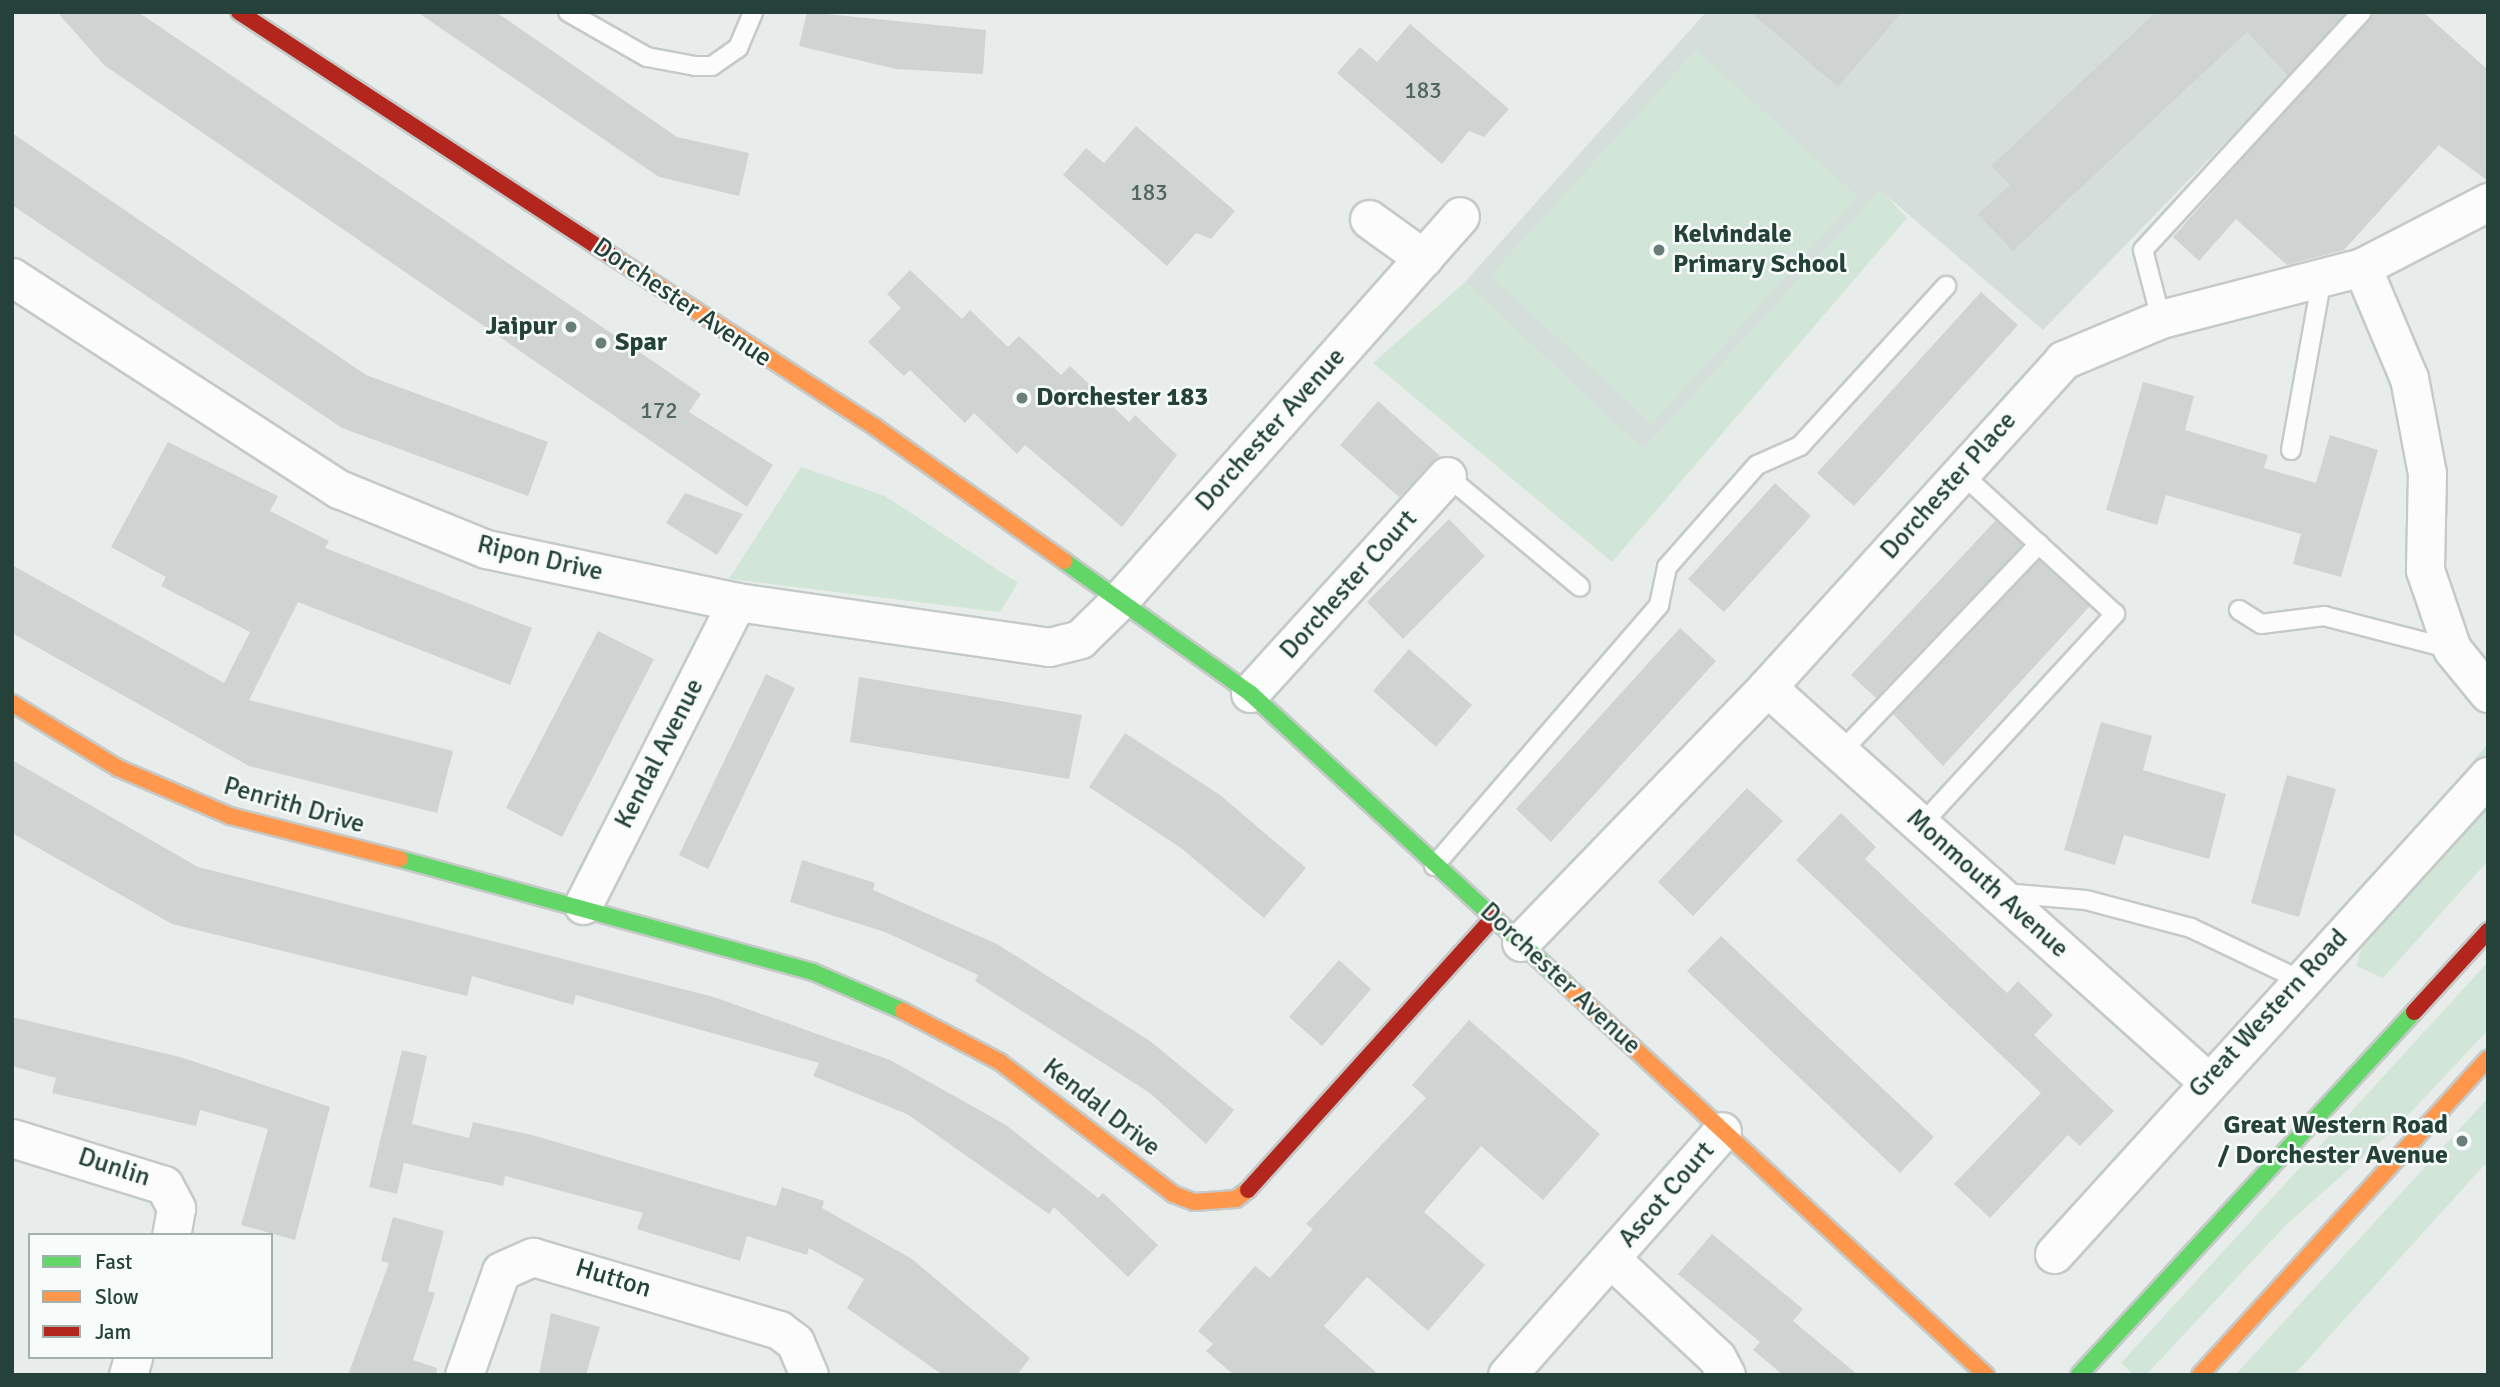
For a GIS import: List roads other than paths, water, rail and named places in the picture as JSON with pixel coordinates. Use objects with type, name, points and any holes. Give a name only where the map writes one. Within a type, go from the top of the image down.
[{"type":"street","name":"Dorchester Avenue","points":[[239,12],[875,428],[1250,693],[1986,1375]]},
{"type":"street","name":"Dorchester Place","points":[[1521,942],[1767,687],[2063,360],[2161,319],[2362,268],[2488,202]]},
{"type":"street","name":"Dorchester Avenue","points":[[1119,601],[1460,216]]},
{"type":"street","points":[[1369,219],[1423,258]]},
{"type":"street","points":[[2362,268],[2409,378],[2427,472],[2425,570],[2452,649],[2488,693]]},
{"type":"street","name":"Ripon Drive","points":[[12,277],[184,393],[339,489],[390,513],[486,549],[737,602],[1049,647],[1080,639],[1119,601]]},
{"type":"street","name":"Dorchester Court","points":[[1250,693],[1447,475]]},
{"type":"street","name":"Kendal Avenue","points":[[583,905],[737,602]]},
{"type":"street","name":"Monmouth Avenue","points":[[1767,687],[2207,1081]]},
{"type":"street","name":"Penrith Drive","points":[[12,703],[118,768],[230,816],[583,905]]},
{"type":"street","name":"Great Western Road","points":[[2054,1254],[2207,1081],[2488,776]]},
{"type":"street","name":"Kendal Drive","points":[[583,905],[813,972],[876,997],[1000,1062],[1173,1195],[1214,1204],[1253,1187],[1493,918]]},
{"type":"street","points":[[2079,1375],[2488,931]]},
{"type":"street","points":[[2200,1375],[2488,1058]]},
{"type":"street","name":"Ascot Court","points":[[1507,1375],[1722,1131]]},
{"type":"street","name":"Dunlin","points":[[12,1138],[164,1185],[176,1208],[171,1233]]},
{"type":"street","name":"Hutton","points":[[464,1375],[491,1288],[513,1262],[533,1258],[779,1330],[795,1342],[808,1375]]},
{"type":"street","name":"Ascot Court","points":[[1611,1259],[1717,1358],[1726,1375]]},
{"type":"lane","points":[[568,12],[613,43],[695,66],[712,66],[738,48],[753,12]]},
{"type":"lane","points":[[2161,319],[2143,250],[2362,12]]},
{"type":"lane","points":[[2291,450],[2322,278]]},
{"type":"lane","points":[[1434,866],[1659,605],[1667,567],[1756,465],[1800,446],[1946,286]]},
{"type":"lane","points":[[1920,825],[2115,614],[1961,472]]},
{"type":"lane","points":[[1447,475],[1580,587]]},
{"type":"lane","points":[[1840,753],[2039,544]]},
{"type":"lane","points":[[2239,610],[2261,624],[2324,616],[2452,649]]},
{"type":"lane","points":[[1996,892],[2086,900],[2191,928],[2300,980]]},
{"type":"place","name":"Kelvindale Primary School","points":[[1659,250]]},
{"type":"place","name":"Jaipur","points":[[571,327]]},
{"type":"place","name":"Spar","points":[[601,343]]},
{"type":"place","name":"Dorchester 183","points":[[1022,398]]},
{"type":"place","name":"Great Western Road / Dorchester Avenue","points":[[2462,1141]]}]
